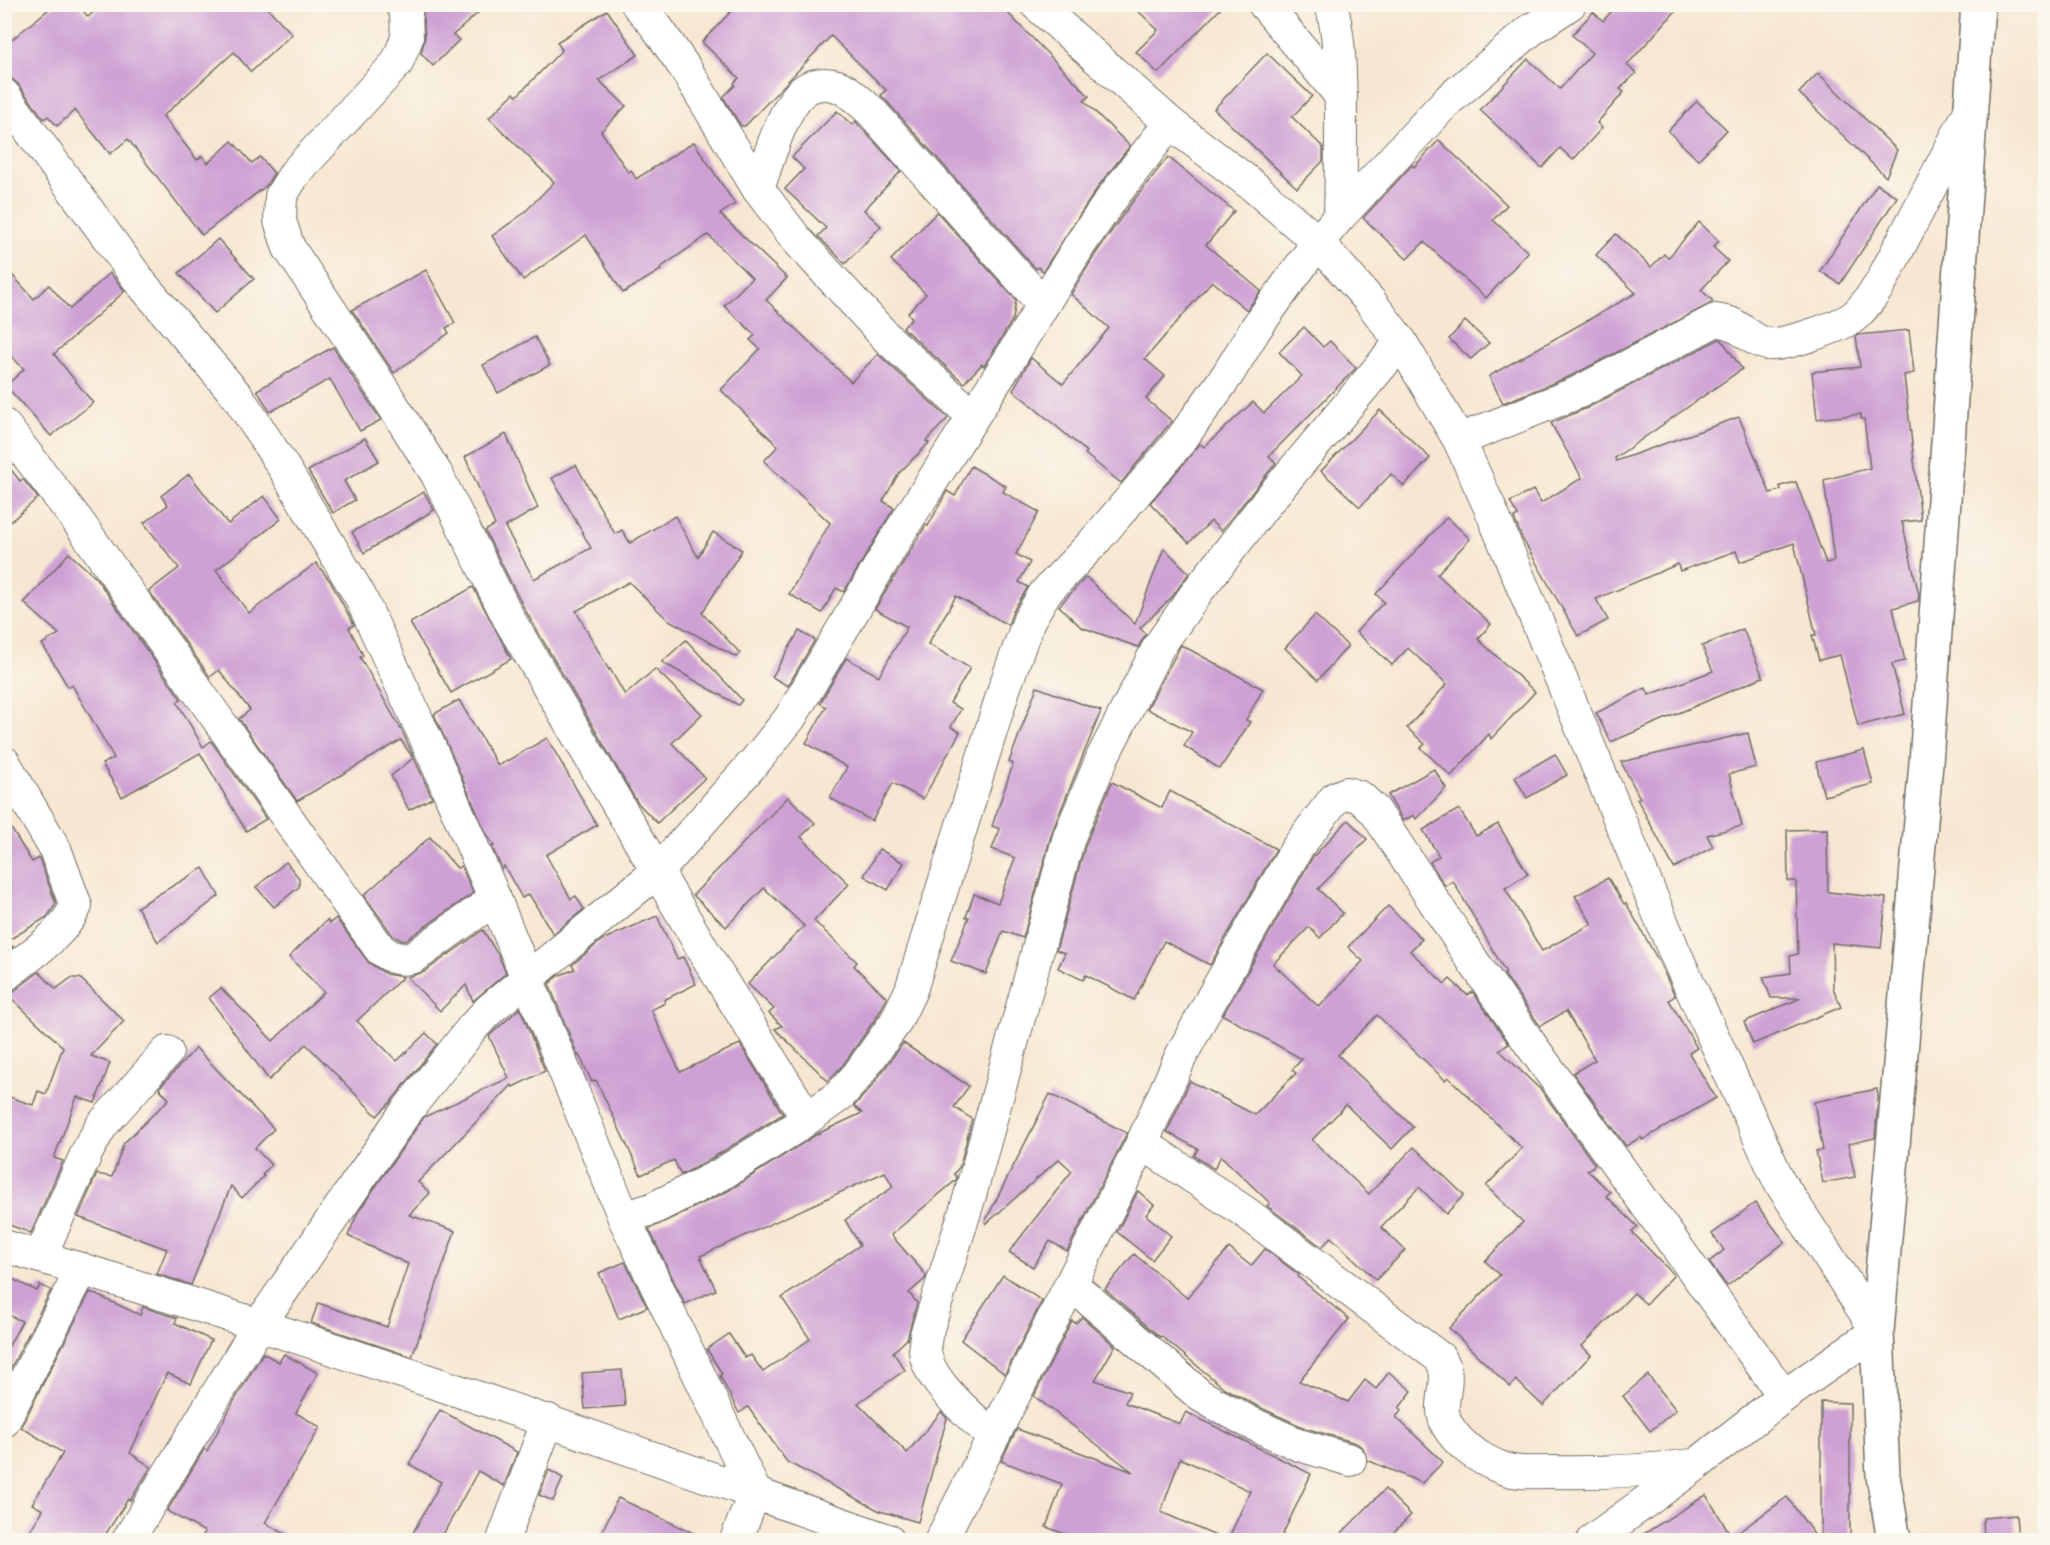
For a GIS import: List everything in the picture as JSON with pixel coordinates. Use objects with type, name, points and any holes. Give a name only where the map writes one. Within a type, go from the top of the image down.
[{"type":"street","points":[[401,4],[406,12],[407,38],[397,63],[295,173],[281,196],[280,221],[289,248],[436,473],[509,619],[715,970],[807,1118]]},
{"type":"street","points":[[637,4],[656,26],[685,68],[758,189],[797,240],[887,338],[973,416]]},
{"type":"street","points":[[1036,4],[1170,123],[1252,185],[1318,242],[1369,300],[1401,342],[1459,440],[1490,508],[1675,952],[1779,1181],[1877,1331]]},
{"type":"street","points":[[1264,4],[1341,96]]},
{"type":"street","points":[[1331,4],[1338,30],[1341,96],[1340,216]]},
{"type":"street","points":[[624,1218],[652,1209],[720,1175],[840,1095],[857,1076],[895,1023],[911,990],[1004,689],[1029,620],[1039,602],[1180,441],[1228,374],[1256,328],[1318,242],[1340,216],[1446,102],[1531,30],[1570,4]]},
{"type":"street","points":[[1894,1540],[1883,1476],[1877,1331],[1926,763],[1977,4]]},
{"type":"street","points":[[758,189],[788,110],[801,92],[814,85],[827,83],[839,86],[870,110],[1042,304]]},
{"type":"street","points":[[4,94],[141,283],[238,397],[284,468],[360,596],[432,752],[495,899],[624,1218],[755,1492],[736,1540]]},
{"type":"street","points":[[1459,440],[1579,392],[1716,320],[1731,324],[1761,342],[1779,344],[1836,327],[1853,317],[1868,302],[1879,286],[1971,109]]},
{"type":"street","points":[[128,1540],[258,1325],[405,1113],[473,1027],[490,1010],[658,871],[758,758],[790,718],[898,535],[1042,304],[1115,194],[1170,123]]},
{"type":"street","points":[[993,1437],[943,1388],[930,1369],[924,1350],[926,1335],[969,1199],[1069,837],[1103,756],[1160,646],[1197,592],[1268,502],[1401,342]]},
{"type":"street","points":[[4,425],[76,519],[380,950],[402,960],[414,957],[495,899]]},
{"type":"street","points":[[4,762],[55,849],[76,906],[70,918],[55,935],[4,976]]},
{"type":"street","points":[[941,1540],[1142,1143],[1181,1056],[1213,996],[1297,849],[1335,798],[1347,793],[1360,797],[1375,811],[1531,1045],[1784,1396]]},
{"type":"street","points":[[39,1257],[88,1150],[102,1125],[167,1052]]},
{"type":"street","points":[[1142,1143],[1245,1212],[1440,1358],[1446,1367],[1443,1412],[1447,1424],[1472,1452],[1506,1470],[1524,1472],[1630,1471],[1696,1465]]},
{"type":"street","points":[[4,1246],[258,1325],[548,1420],[888,1540]]},
{"type":"street","points":[[4,1421],[82,1269]]},
{"type":"street","points":[[1071,1284],[1201,1396],[1299,1445],[1350,1460]]},
{"type":"street","points":[[1593,1540],[1696,1465],[1784,1396],[1877,1331]]},
{"type":"street","points":[[503,1540],[548,1420]]},
{"type":"building","points":[[55,4],[78,4],[88,17],[102,4],[264,4],[292,34],[251,72],[234,52],[163,116],[197,160],[202,156],[208,163],[232,141],[252,163],[260,157],[274,173],[266,186],[202,235],[128,139],[110,154],[75,110],[57,126],[48,116],[44,119],[18,84],[4,77],[4,46]]},
{"type":"building","points":[[422,4],[488,4],[453,35],[459,40],[433,66],[421,53],[425,37]]},
{"type":"building","points":[[738,4],[999,4],[1089,96],[1084,101],[1130,146],[1100,184],[1043,271],[1038,267],[1036,269],[881,95],[886,90],[831,36],[745,126],[741,126],[723,97],[739,78],[702,42]]},
{"type":"building","points":[[1131,4],[1225,4],[1158,73],[1136,52],[1158,30]]},
{"type":"building","points":[[1618,4],[1682,4],[1627,65],[1636,73],[1620,89],[1624,92],[1597,123],[1602,128],[1573,160],[1560,148],[1542,168],[1480,110],[1528,59],[1560,89],[1592,53],[1572,35],[1593,12],[1603,21]]},
{"type":"building","points":[[607,10],[638,55],[599,80],[626,106],[601,131],[628,172],[631,170],[636,179],[694,142],[735,204],[720,214],[787,278],[766,300],[851,382],[878,354],[948,418],[926,441],[929,443],[899,473],[883,501],[894,508],[844,592],[836,588],[822,613],[789,594],[830,523],[764,461],[778,446],[721,390],[760,349],[750,340],[755,335],[724,306],[752,278],[708,235],[660,268],[661,270],[623,293],[586,235],[523,280],[492,236],[523,214],[554,182],[489,118],[514,93],[517,96],[562,50],[557,42]]},
{"type":"building","points":[[1267,53],[1312,96],[1292,117],[1323,147],[1323,161],[1297,188],[1214,109]]},
{"type":"building","points":[[1818,73],[1897,150],[1886,177],[1799,93]]},
{"type":"building","points":[[1697,101],[1727,130],[1698,160],[1668,131]]},
{"type":"building","points":[[837,111],[852,125],[856,121],[901,171],[864,210],[881,226],[845,264],[818,236],[826,228],[785,189],[804,169],[792,157]]},
{"type":"building","points":[[1439,140],[1507,205],[1493,220],[1528,252],[1486,298],[1424,242],[1407,259],[1363,218],[1412,165],[1414,167]]},
{"type":"building","points":[[1168,157],[1234,211],[1206,245],[1261,291],[1247,310],[1212,281],[1145,359],[1165,376],[1146,399],[1172,421],[1121,483],[1013,390],[1031,358],[1063,384],[1109,328],[1071,294],[1096,253]]},
{"type":"building","points":[[1877,184],[1897,197],[1840,284],[1820,271]]},
{"type":"building","points":[[937,212],[1016,300],[1013,319],[996,347],[984,366],[982,364],[964,383],[903,328],[912,318],[908,313],[926,294],[891,260]]},
{"type":"building","points":[[1699,222],[1719,241],[1713,247],[1728,261],[1701,290],[1713,301],[1710,304],[1571,376],[1503,403],[1489,376],[1636,293],[1596,255],[1616,234],[1651,267],[1664,254],[1668,258]]},
{"type":"building","points":[[218,239],[254,279],[215,313],[179,273]]},
{"type":"building","points":[[4,266],[34,299],[49,285],[70,309],[110,273],[125,291],[54,354],[93,403],[51,436],[6,386],[24,369],[4,349]]},
{"type":"building","points":[[426,270],[455,323],[446,328],[449,333],[394,373],[352,310]]},
{"type":"building","points":[[1465,321],[1489,343],[1471,359],[1449,339]]},
{"type":"building","points":[[1304,327],[1323,347],[1330,341],[1356,368],[1269,456],[1276,463],[1221,531],[1211,521],[1189,543],[1150,503],[1200,444],[1204,447],[1253,402],[1264,413],[1302,376],[1279,352]]},
{"type":"building","points":[[1909,330],[1914,373],[1904,375],[1921,520],[1902,522],[1919,595],[1918,601],[1893,608],[1905,661],[1892,664],[1905,714],[1858,726],[1840,655],[1819,660],[1812,635],[1816,635],[1794,543],[1740,562],[1736,551],[1680,571],[1678,564],[1596,599],[1608,620],[1578,636],[1522,538],[1514,518],[1518,516],[1510,502],[1533,490],[1541,503],[1582,478],[1551,423],[1587,408],[1719,339],[1722,340],[1742,369],[1615,458],[1616,461],[1739,417],[1770,493],[1781,490],[1780,486],[1796,482],[1826,563],[1834,561],[1824,480],[1870,468],[1864,419],[1861,419],[1861,414],[1817,419],[1812,372],[1860,367],[1856,336],[1858,335]]},
{"type":"building","points":[[535,337],[550,365],[498,393],[483,365]]},
{"type":"building","points":[[333,347],[381,420],[360,431],[330,379],[270,412],[257,390]]},
{"type":"building","points":[[1380,410],[1430,458],[1404,486],[1391,474],[1360,507],[1321,471]]},
{"type":"building","points":[[506,434],[538,508],[505,527],[534,579],[591,548],[552,478],[576,465],[615,534],[622,530],[630,543],[675,516],[698,557],[713,532],[742,550],[702,613],[740,653],[736,657],[667,619],[629,582],[576,611],[625,695],[655,669],[702,714],[672,743],[705,778],[657,823],[637,802],[525,610],[485,531],[495,525],[465,457]]},
{"type":"building","points":[[365,438],[379,461],[344,481],[355,500],[333,513],[308,471]]},
{"type":"building","points":[[4,461],[20,481],[23,479],[38,498],[4,527]]},
{"type":"building","points":[[971,466],[1006,486],[1003,492],[1039,512],[1016,554],[1030,562],[1019,582],[1028,587],[1013,611],[1008,625],[956,596],[928,644],[970,668],[950,703],[961,709],[951,727],[960,732],[923,799],[893,783],[872,821],[830,798],[847,767],[806,743],[826,707],[820,703],[846,658],[879,676],[907,627],[875,609],[926,525],[928,526],[947,491],[955,496]]},
{"type":"building","points":[[189,474],[228,524],[264,496],[281,519],[216,570],[249,613],[316,563],[330,581],[354,625],[349,628],[363,655],[360,657],[403,733],[432,798],[409,810],[391,776],[413,758],[401,740],[297,801],[239,719],[250,710],[219,670],[210,677],[149,591],[179,568],[144,523],[168,505],[161,496]]},
{"type":"building","points":[[424,492],[434,510],[364,553],[352,532]]},
{"type":"building","points":[[1447,517],[1470,539],[1437,574],[1491,624],[1478,639],[1535,692],[1491,739],[1489,734],[1451,776],[1421,748],[1425,744],[1407,728],[1447,684],[1408,648],[1392,665],[1356,632],[1384,602],[1376,594]]},
{"type":"building","points":[[1164,548],[1189,573],[1172,597],[1140,628],[1146,634],[1138,647],[1081,627],[1059,606],[1086,577],[1135,624]]},
{"type":"building","points":[[69,553],[96,578],[181,699],[177,702],[203,747],[211,741],[266,819],[246,831],[200,753],[122,797],[102,764],[114,758],[72,685],[68,687],[42,644],[59,634],[24,603]]},
{"type":"building","points":[[473,587],[511,659],[451,693],[410,623]]},
{"type":"building","points":[[1315,615],[1348,646],[1318,680],[1285,648]]},
{"type":"building","points":[[1743,629],[1763,677],[1611,742],[1596,713],[1646,688],[1649,695],[1713,671],[1702,646]]},
{"type":"building","points":[[799,631],[815,640],[788,686],[772,677]]},
{"type":"building","points":[[686,640],[742,700],[738,705],[662,662]]},
{"type":"building","points":[[1181,645],[1263,689],[1246,720],[1250,722],[1220,769],[1184,746],[1192,732],[1147,709]]},
{"type":"building","points":[[1037,687],[1101,711],[1052,832],[1023,938],[1003,931],[986,974],[951,961],[969,917],[966,917],[974,894],[998,903],[1015,858],[992,849],[1000,829],[992,826],[1013,764],[1009,762]]},
{"type":"building","points":[[459,700],[498,766],[547,738],[597,825],[546,855],[571,899],[576,896],[584,909],[553,934],[529,894],[522,898],[504,866],[502,869],[492,847],[494,846],[486,833],[434,714]]},
{"type":"building","points":[[1748,733],[1756,767],[1729,774],[1742,826],[1707,835],[1713,847],[1674,868],[1637,799],[1640,798],[1621,762]]},
{"type":"building","points":[[1864,750],[1873,784],[1824,796],[1816,762]]},
{"type":"building","points":[[1555,754],[1567,775],[1527,798],[1515,777]]},
{"type":"building","points":[[1434,769],[1446,788],[1416,819],[1414,815],[1403,821],[1388,795]]},
{"type":"building","points":[[1112,782],[1162,808],[1170,791],[1276,849],[1210,965],[1164,941],[1134,1000],[1086,975],[1083,980],[1058,968],[1065,953],[1056,950],[1086,843]]},
{"type":"building","points":[[788,797],[815,823],[801,837],[849,884],[814,921],[857,962],[854,966],[887,998],[878,1015],[843,1065],[828,1081],[775,1029],[782,1026],[769,1013],[774,1009],[748,984],[804,926],[764,888],[726,927],[693,895]]},
{"type":"building","points":[[1459,809],[1476,836],[1498,824],[1528,874],[1505,888],[1542,951],[1592,924],[1575,896],[1608,878],[1624,904],[1626,903],[1658,960],[1675,996],[1669,1000],[1697,1048],[1689,1053],[1716,1098],[1642,1140],[1641,1137],[1626,1146],[1573,1073],[1595,1060],[1566,1011],[1540,1026],[1504,974],[1506,973],[1453,881],[1445,886],[1430,862],[1439,856],[1423,830]]},
{"type":"building","points":[[4,817],[32,862],[39,858],[56,904],[47,917],[7,941],[13,947],[4,953]]},
{"type":"building","points":[[1348,820],[1367,839],[1318,889],[1343,913],[1320,938],[1309,927],[1273,964],[1319,1007],[1363,961],[1348,947],[1388,906],[1422,939],[1410,951],[1445,984],[1450,979],[1467,995],[1473,992],[1509,1044],[1499,1050],[1542,1091],[1595,1165],[1587,1170],[1610,1192],[1606,1196],[1638,1227],[1632,1232],[1674,1275],[1646,1304],[1634,1293],[1582,1346],[1591,1355],[1543,1406],[1516,1380],[1510,1387],[1449,1328],[1500,1275],[1485,1261],[1523,1222],[1486,1186],[1522,1148],[1448,1077],[1445,1080],[1377,1015],[1338,1055],[1413,1127],[1392,1149],[1346,1105],[1312,1140],[1369,1194],[1414,1147],[1464,1195],[1446,1214],[1419,1187],[1381,1227],[1405,1250],[1376,1280],[1331,1237],[1322,1247],[1267,1206],[1270,1203],[1221,1156],[1214,1169],[1194,1156],[1198,1149],[1167,1132],[1190,1081],[1255,1115],[1296,1073],[1292,1070],[1302,1059],[1223,1015],[1312,858]]},
{"type":"building","points":[[1827,829],[1828,892],[1886,898],[1881,948],[1832,943],[1833,988],[1841,1007],[1753,1044],[1744,1022],[1801,998],[1771,998],[1763,977],[1791,973],[1790,956],[1798,954],[1796,881],[1788,881],[1787,830]]},
{"type":"building","points":[[430,837],[457,868],[461,866],[473,893],[406,940],[401,940],[393,936],[364,895]]},
{"type":"building","points":[[879,849],[904,863],[888,890],[864,876]]},
{"type":"building","points":[[286,862],[299,878],[299,887],[274,907],[256,887]]},
{"type":"building","points":[[203,868],[219,896],[158,942],[137,907]]},
{"type":"building","points":[[657,916],[677,959],[683,957],[696,984],[664,1000],[665,1003],[651,1010],[680,1072],[740,1044],[783,1114],[681,1175],[674,1160],[641,1175],[596,1080],[592,1082],[578,1056],[549,984],[558,976],[575,969],[572,965],[602,940]]},
{"type":"building","points":[[336,918],[369,963],[386,974],[403,977],[357,1021],[397,1061],[426,1033],[437,1044],[377,1116],[306,1044],[269,1080],[209,998],[221,988],[273,1041],[324,992],[289,957],[327,920],[330,923]]},
{"type":"building","points":[[483,930],[506,973],[473,1001],[466,985],[440,1011],[407,977],[424,972]]},
{"type":"building","points":[[39,972],[56,989],[71,978],[80,978],[124,1021],[91,1056],[110,1063],[95,1103],[77,1097],[54,1158],[63,1161],[31,1233],[4,1223],[4,1095],[33,1105],[38,1091],[46,1094],[63,1047],[7,994]]},
{"type":"building","points":[[520,1008],[545,1071],[513,1087],[512,1085],[418,1182],[430,1193],[409,1215],[455,1231],[412,1357],[311,1323],[318,1303],[387,1327],[408,1264],[348,1236],[358,1212],[424,1117],[509,1078],[489,1036]]},
{"type":"building","points":[[903,1043],[969,1086],[954,1107],[972,1119],[960,1166],[954,1174],[957,1177],[956,1180],[891,1235],[926,1275],[925,1279],[909,1293],[917,1303],[907,1339],[893,1352],[905,1370],[858,1403],[907,1453],[941,1412],[947,1418],[918,1522],[880,1511],[787,1462],[748,1407],[739,1413],[720,1376],[722,1374],[707,1349],[729,1334],[745,1358],[751,1355],[763,1372],[810,1339],[782,1298],[860,1245],[845,1220],[893,1187],[885,1172],[700,1256],[716,1290],[685,1304],[649,1229],[728,1191],[817,1134],[862,1113],[854,1106],[872,1086]]},
{"type":"building","points":[[196,1048],[274,1129],[255,1148],[271,1165],[262,1175],[264,1176],[242,1198],[231,1186],[191,1285],[157,1274],[167,1249],[78,1217],[97,1174],[112,1177],[124,1143],[169,1099],[159,1088]]},
{"type":"building","points":[[1877,1089],[1875,1138],[1848,1144],[1855,1177],[1823,1183],[1816,1151],[1823,1150],[1814,1102]]},
{"type":"building","points":[[1050,1094],[1127,1133],[1067,1251],[1050,1241],[1033,1267],[1009,1252],[1072,1171],[1059,1159],[986,1224],[985,1222]]},
{"type":"building","points":[[1138,1191],[1154,1205],[1146,1215],[1171,1236],[1152,1260],[1117,1232]]},
{"type":"building","points":[[1755,1203],[1785,1242],[1727,1286],[1709,1262],[1724,1250],[1712,1234]]},
{"type":"building","points":[[1229,1248],[1251,1266],[1265,1249],[1349,1319],[1299,1381],[1348,1402],[1365,1380],[1376,1389],[1389,1372],[1412,1391],[1399,1408],[1402,1410],[1396,1417],[1443,1462],[1422,1483],[1367,1460],[1363,1448],[1356,1443],[1305,1428],[1224,1388],[1105,1289],[1134,1254],[1187,1298]]},
{"type":"building","points":[[625,1262],[647,1307],[619,1319],[599,1273]]},
{"type":"building","points":[[4,1275],[37,1291],[40,1285],[51,1290],[4,1381],[4,1355],[22,1321],[4,1313]]},
{"type":"building","points":[[1003,1275],[1042,1301],[1005,1374],[961,1340]]},
{"type":"building","points":[[90,1292],[140,1315],[143,1307],[177,1318],[175,1323],[211,1340],[191,1384],[167,1373],[130,1453],[151,1467],[102,1540],[24,1540],[43,1510],[32,1504],[63,1453],[21,1427]]},
{"type":"building","points":[[1082,1317],[1115,1346],[1095,1380],[1130,1392],[1125,1403],[1180,1424],[1186,1412],[1311,1474],[1280,1540],[1228,1540],[1250,1491],[1180,1458],[1161,1512],[1225,1540],[1082,1540],[1046,1527],[1062,1484],[1001,1461],[1017,1429],[1133,1472],[1034,1396],[1072,1321],[1076,1323]]},
{"type":"building","points":[[263,1353],[279,1362],[284,1354],[318,1373],[296,1413],[320,1427],[265,1523],[296,1540],[200,1540],[205,1532],[167,1511],[204,1449],[207,1451]]},
{"type":"building","points":[[622,1370],[625,1406],[585,1409],[582,1373]]},
{"type":"building","points":[[1648,1375],[1676,1410],[1650,1431],[1623,1396]]},
{"type":"building","points":[[1821,1402],[1850,1403],[1850,1536],[1821,1535]]},
{"type":"building","points":[[440,1410],[517,1452],[504,1486],[478,1471],[440,1540],[409,1540],[441,1482],[409,1464]]},
{"type":"building","points":[[549,1470],[563,1478],[553,1501],[539,1495]]},
{"type":"building","points":[[1385,1489],[1411,1515],[1386,1540],[1335,1540]]},
{"type":"building","points":[[1706,1495],[1732,1537],[1787,1497],[1818,1540],[1634,1540]]},
{"type":"building","points":[[618,1498],[708,1540],[598,1540]]},
{"type":"building","points":[[2016,1515],[2018,1540],[1984,1540],[1983,1518]]}]
